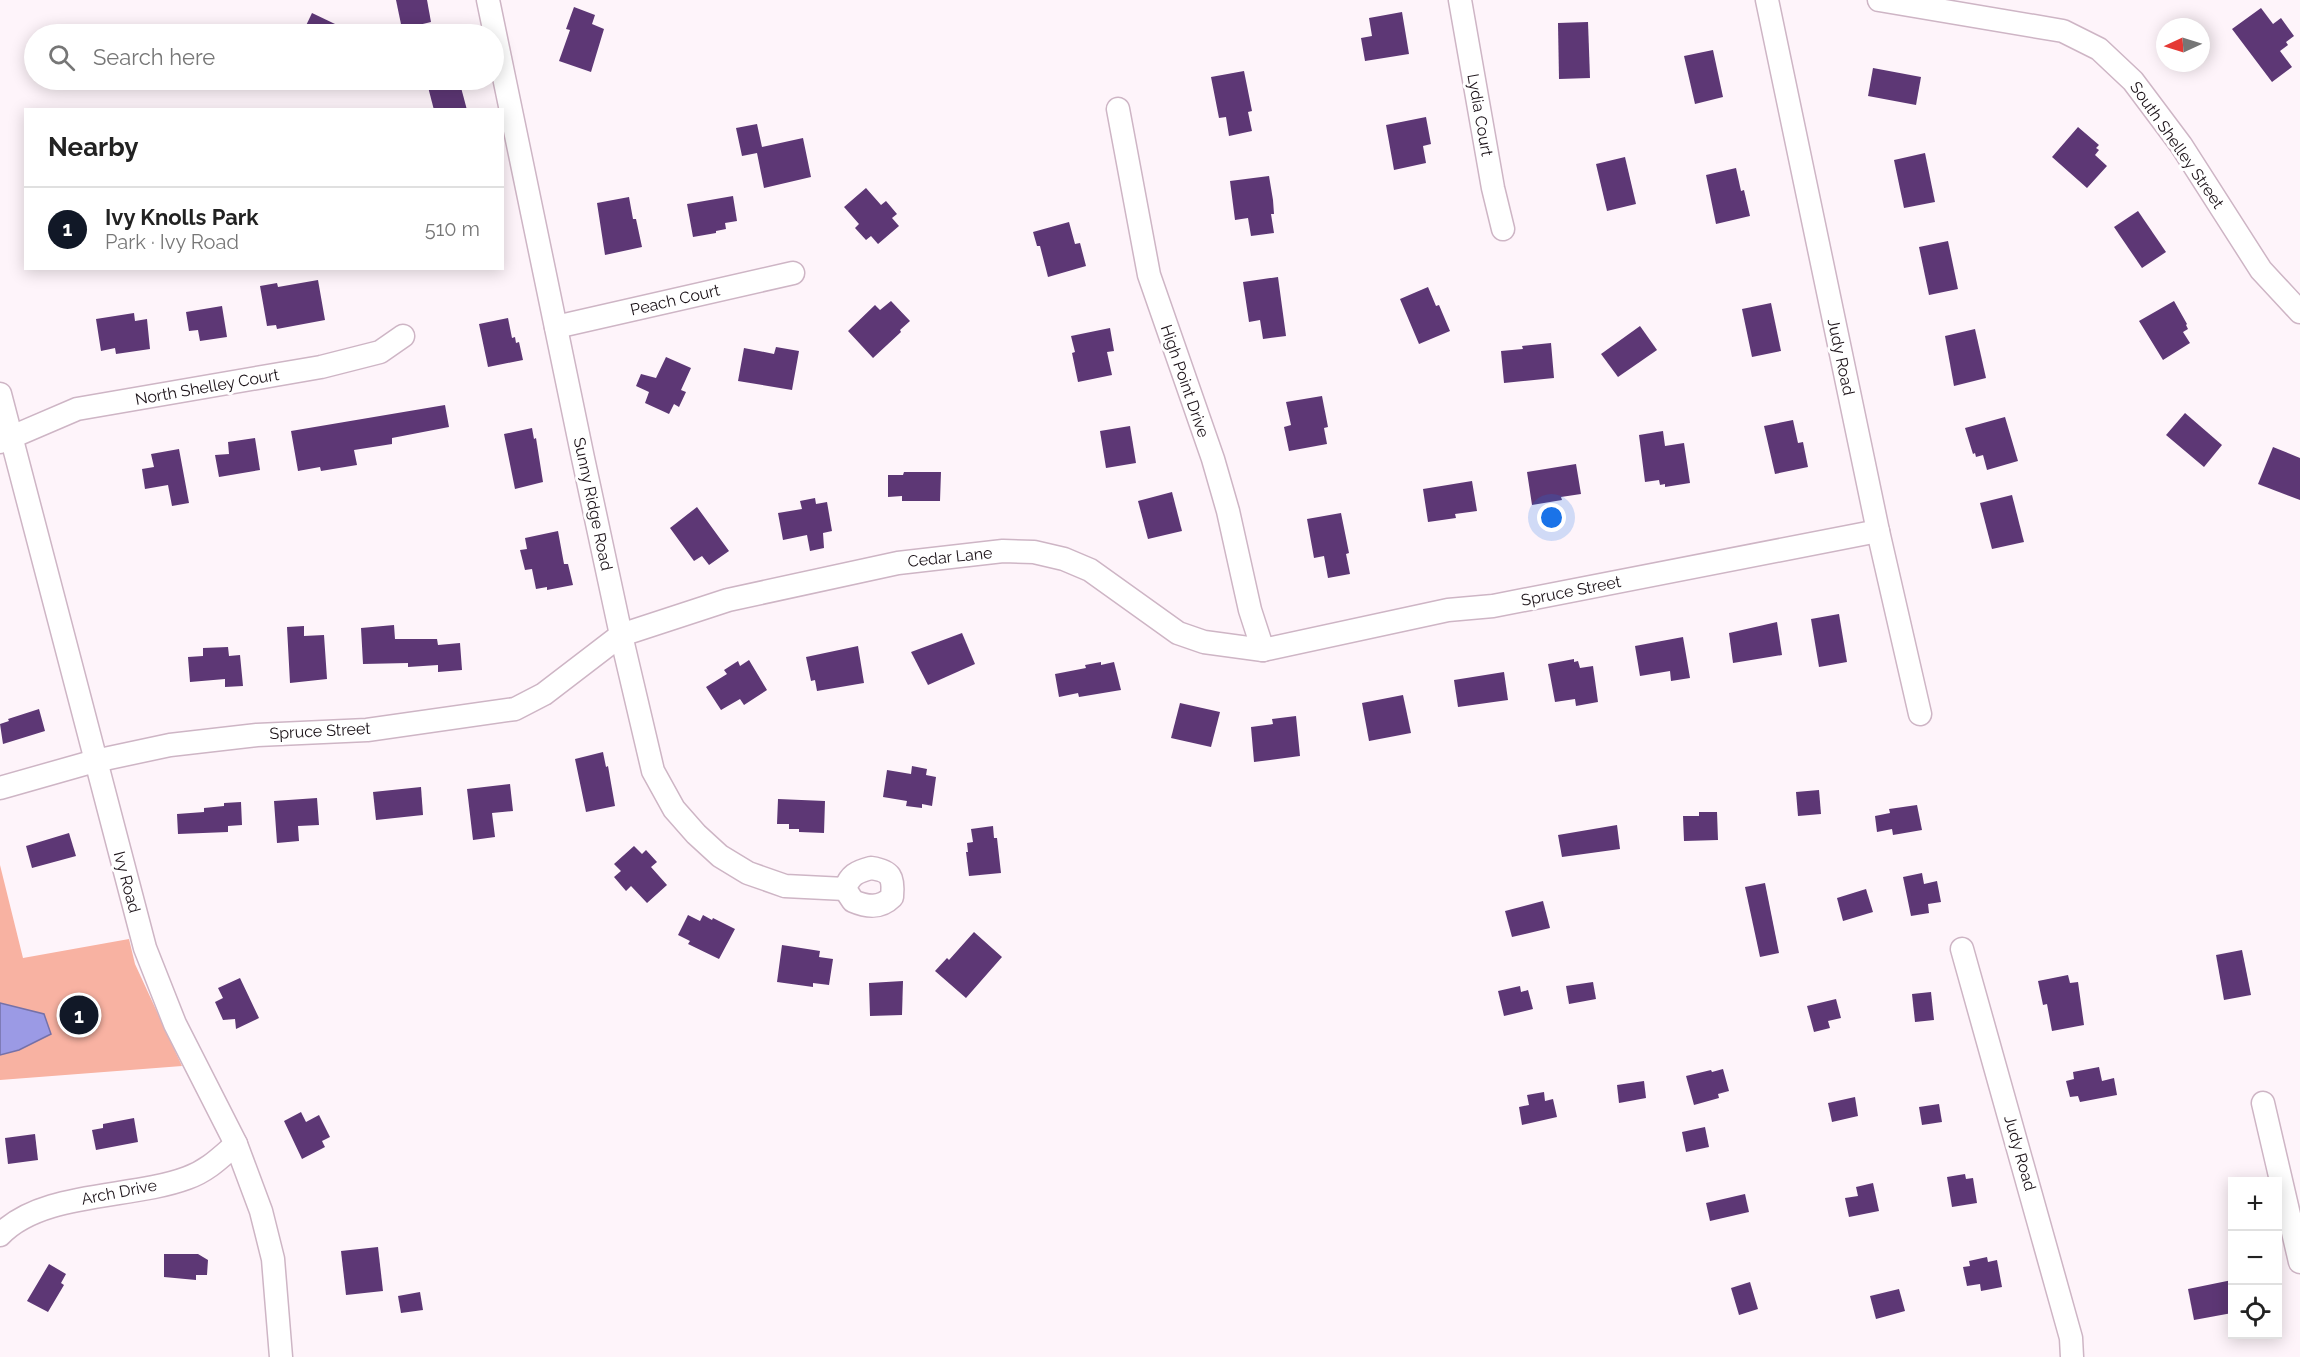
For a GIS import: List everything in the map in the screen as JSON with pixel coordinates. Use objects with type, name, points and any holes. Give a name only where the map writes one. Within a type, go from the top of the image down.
[{"type":"street","name":"Sunny Ridge Road","points":[[488,0],[493,24]]},
{"type":"street","name":"Lydia Court","points":[[1460,0],[1493,188],[1503,229]]},
{"type":"street","name":"Judy Road","points":[[1767,0],[1878,531],[1920,714]]},
{"type":"street","name":"South Shelley Street","points":[[1878,0],[2063,31],[2099,50],[2133,81],[2181,145],[2261,270],[2300,312]]},
{"type":"street","name":"Sunny Ridge Road","points":[[504,77],[621,634],[653,771],[674,809],[720,856],[748,873],[785,886],[845,889]]},
{"type":"street","name":"High Point Drive","points":[[1118,109],[1149,275],[1213,459],[1228,511],[1250,610],[1263,650]]},
{"type":"street","name":"Peach Court","points":[[556,327],[793,273]]},
{"type":"street","name":"North Shelley Court","points":[[5,439],[77,409],[321,367],[380,352],[403,336]]},
{"type":"street","name":"Ivy Road","points":[[0,394],[5,439],[68,648],[95,761],[145,948],[175,1024],[236,1144],[261,1211],[273,1259],[280,1357]]},
{"type":"street","name":"Spruce Street","points":[[1263,650],[1448,610],[1493,606],[1878,531]]},
{"type":"street","name":"Cedar Lane","points":[[621,634],[728,600],[898,563],[1003,552],[1034,552],[1064,559],[1090,570],[1178,633],[1204,642],[1263,650]]},
{"type":"street","name":"Spruce Street","points":[[0,788],[95,761],[170,745],[257,735],[367,730],[515,709],[544,694],[621,634]]},
{"type":"street","name":"Judy Road","points":[[1962,950],[2049,1256],[2071,1338],[2072,1357]]},
{"type":"street","points":[[2263,1103],[2300,1262]]},
{"type":"street","name":"Arch Drive","points":[[0,1235],[27,1215],[57,1204],[125,1193],[186,1178],[210,1168],[236,1144]]},
{"type":"shaded area","points":[[0,865],[23,958],[129,939],[135,964],[182,1066],[0,1080]]},
{"type":"water","points":[[0,1003],[44,1014],[51,1034],[19,1050],[0,1055]]},
{"type":"building","points":[[396,0],[427,0],[431,22],[401,24]]},
{"type":"building","points":[[574,7],[595,15],[592,24],[604,29],[591,72],[559,61],[570,30],[566,29]]},
{"type":"building","points":[[2261,8],[2273,24],[2281,18],[2294,36],[2280,51],[2292,67],[2272,82],[2232,29]]},
{"type":"building","points":[[1402,12],[1409,54],[1365,61],[1361,38],[1372,36],[1369,18]]},
{"type":"building","points":[[312,13],[335,24],[307,24]]},
{"type":"building","points":[[1588,22],[1590,78],[1559,79],[1558,23]]},
{"type":"building","points":[[1713,50],[1723,97],[1695,104],[1684,56]]},
{"type":"building","points":[[1873,68],[1921,77],[1916,105],[1868,96]]},
{"type":"building","points":[[1244,71],[1252,111],[1248,112],[1252,131],[1229,136],[1226,117],[1219,118],[1211,77]]},
{"type":"building","points":[[429,90],[462,90],[466,108],[433,108]]},
{"type":"building","points":[[1426,117],[1431,144],[1423,146],[1426,163],[1394,170],[1386,125]]},
{"type":"building","points":[[757,124],[762,147],[803,138],[811,177],[764,188],[757,153],[742,156],[736,128]]},
{"type":"building","points":[[2078,127],[2099,145],[2096,148],[2099,150],[2095,155],[2107,166],[2087,188],[2052,157]]},
{"type":"building","points":[[1925,153],[1935,202],[1904,208],[1894,160]]},
{"type":"building","points":[[1625,157],[1636,204],[1607,211],[1596,164]]},
{"type":"building","points":[[1736,168],[1750,216],[1716,224],[1706,175]]},
{"type":"building","points":[[1269,176],[1273,200],[1274,214],[1271,214],[1274,233],[1251,236],[1248,218],[1235,220],[1230,181]]},
{"type":"building","points":[[866,188],[881,205],[886,201],[897,214],[892,218],[899,226],[878,244],[871,236],[866,240],[855,228],[859,224],[844,207]]},
{"type":"building","points":[[733,196],[737,221],[725,223],[726,229],[716,231],[716,233],[693,237],[687,204]]},
{"type":"building","points":[[629,197],[642,247],[605,255],[597,203]]},
{"type":"building","points":[[2138,211],[2166,252],[2142,268],[2114,227]]},
{"type":"building","points":[[1069,222],[1075,244],[1080,243],[1086,266],[1048,277],[1040,246],[1037,246],[1033,232]]},
{"type":"building","points":[[1948,241],[1958,289],[1929,295],[1919,247]]},
{"type":"building","points":[[1278,277],[1286,336],[1263,339],[1260,320],[1249,322],[1243,282]]},
{"type":"building","points":[[318,280],[325,320],[277,329],[276,325],[267,326],[260,286],[277,283],[278,287]]},
{"type":"building","points":[[1428,287],[1450,331],[1419,344],[1400,299]]},
{"type":"building","points":[[891,301],[910,321],[873,358],[848,331],[875,305],[880,310]]},
{"type":"building","points":[[2174,301],[2187,324],[2188,329],[2183,332],[2190,343],[2163,360],[2139,321]]},
{"type":"building","points":[[1771,303],[1781,351],[1752,357],[1742,309]]},
{"type":"building","points":[[222,306],[227,337],[200,341],[198,330],[189,331],[186,312]]},
{"type":"building","points":[[134,313],[135,321],[147,319],[150,349],[116,354],[115,348],[101,351],[96,319]]},
{"type":"building","points":[[508,318],[512,338],[515,337],[516,343],[519,342],[523,360],[488,367],[479,324]]},
{"type":"building","points":[[1640,326],[1657,350],[1618,377],[1601,354]]},
{"type":"building","points":[[1110,328],[1114,351],[1107,352],[1112,375],[1078,382],[1071,336]]},
{"type":"building","points":[[1975,329],[1986,378],[1954,386],[1945,336]]},
{"type":"building","points":[[1551,343],[1554,378],[1504,383],[1501,351]]},
{"type":"building","points":[[776,347],[799,351],[792,390],[738,381],[744,348],[774,354]]},
{"type":"building","points":[[666,357],[691,368],[681,390],[686,392],[679,407],[674,404],[669,414],[645,403],[649,392],[636,386],[641,374],[656,378]]},
{"type":"building","points":[[1322,396],[1328,427],[1324,428],[1327,444],[1289,451],[1284,427],[1291,425],[1286,402]]},
{"type":"building","points":[[445,405],[449,427],[392,438],[392,444],[354,450],[357,465],[321,471],[320,467],[298,471],[291,431]]},
{"type":"building","points":[[2185,413],[2222,445],[2204,467],[2166,435]]},
{"type":"building","points":[[2005,417],[2018,461],[1987,470],[1983,455],[1976,457],[1975,453],[1973,454],[1965,428]]},
{"type":"building","points":[[1793,420],[1798,443],[1803,442],[1808,467],[1775,474],[1764,426]]},
{"type":"building","points":[[1130,426],[1136,463],[1106,468],[1100,431]]},
{"type":"building","points":[[532,428],[534,439],[536,438],[543,482],[515,489],[504,434]]},
{"type":"building","points":[[1663,431],[1665,446],[1684,443],[1690,483],[1665,487],[1665,484],[1660,485],[1659,480],[1645,482],[1639,435]]},
{"type":"building","points":[[255,438],[260,470],[219,477],[215,455],[229,454],[228,442]]},
{"type":"building","points":[[2273,447],[2300,458],[2300,500],[2258,484]]},
{"type":"building","points":[[179,449],[189,503],[172,506],[168,485],[145,489],[142,469],[154,467],[151,454]]},
{"type":"building","points":[[1576,464],[1581,494],[1532,505],[1527,472]]},
{"type":"building","points":[[904,472],[941,472],[940,501],[902,501],[902,496],[888,497],[888,475],[903,475]]},
{"type":"building","points":[[1472,481],[1477,511],[1455,514],[1456,518],[1428,522],[1423,489]]},
{"type":"building","points":[[1172,492],[1182,531],[1148,539],[1138,501]]},
{"type":"building","points":[[2012,495],[2024,542],[1992,549],[1980,503]]},
{"type":"building","points":[[815,498],[816,504],[827,502],[832,531],[823,533],[824,548],[810,551],[807,535],[783,540],[778,513],[802,509],[800,501]]},
{"type":"building","points":[[697,507],[729,551],[709,565],[702,556],[694,561],[670,528]]},
{"type":"building","points":[[1341,513],[1349,553],[1346,554],[1350,574],[1328,578],[1324,556],[1314,558],[1307,519]]},
{"type":"building","points":[[558,531],[564,564],[568,564],[573,585],[547,590],[547,587],[536,589],[532,569],[525,570],[520,550],[527,549],[525,538]]},
{"type":"building","points":[[1839,614],[1847,662],[1819,667],[1811,619]]},
{"type":"building","points":[[1777,622],[1782,655],[1733,663],[1729,633]]},
{"type":"building","points":[[394,625],[395,639],[437,639],[438,645],[460,643],[462,670],[438,672],[438,665],[408,667],[408,663],[363,664],[361,628]]},
{"type":"building","points":[[304,626],[304,636],[324,635],[327,679],[290,683],[287,627]]},
{"type":"building","points":[[962,633],[975,664],[928,685],[911,652]]},
{"type":"building","points":[[1683,637],[1690,678],[1671,681],[1670,671],[1640,676],[1635,646]]},
{"type":"building","points":[[858,646],[864,683],[817,691],[815,680],[811,681],[806,657]]},
{"type":"building","points":[[228,647],[229,656],[240,655],[243,686],[225,687],[225,679],[190,682],[188,657],[203,656],[203,648]]},
{"type":"building","points":[[1574,659],[1574,662],[1578,661],[1580,668],[1593,666],[1598,702],[1576,706],[1575,699],[1555,702],[1548,664]]},
{"type":"building","points":[[749,660],[767,690],[744,705],[740,699],[721,710],[706,687],[727,674],[724,670],[738,661],[740,666]]},
{"type":"building","points":[[1101,662],[1101,665],[1114,662],[1121,690],[1079,697],[1078,693],[1059,697],[1055,674],[1086,668],[1085,665]]},
{"type":"building","points":[[1504,672],[1508,700],[1458,707],[1454,680]]},
{"type":"building","points":[[1403,695],[1411,733],[1369,741],[1362,703]]},
{"type":"building","points":[[1180,703],[1220,712],[1211,747],[1171,738]]},
{"type":"building","points":[[39,709],[45,731],[3,744],[0,724]]},
{"type":"building","points":[[1296,716],[1300,756],[1254,762],[1251,727],[1273,724],[1272,719]]},
{"type":"building","points":[[603,752],[606,767],[608,766],[615,806],[586,812],[575,759]]},
{"type":"building","points":[[912,766],[927,769],[926,775],[936,777],[932,806],[922,804],[922,808],[906,806],[907,801],[883,797],[887,770],[911,774]]},
{"type":"building","points":[[510,784],[513,811],[492,813],[495,837],[473,840],[467,789]]},
{"type":"building","points":[[421,787],[423,815],[376,820],[373,792]]},
{"type":"building","points":[[1819,790],[1821,814],[1798,816],[1796,792]]},
{"type":"building","points":[[317,798],[319,825],[298,826],[299,841],[277,843],[274,801]]},
{"type":"building","points":[[778,799],[825,801],[824,833],[799,832],[799,829],[789,829],[789,824],[777,824]]},
{"type":"building","points":[[241,802],[242,825],[228,826],[228,832],[178,834],[177,814],[204,812],[204,808]]},
{"type":"building","points":[[1917,805],[1922,830],[1893,835],[1892,829],[1877,832],[1875,816],[1890,813],[1889,809]]},
{"type":"building","points":[[1699,812],[1717,812],[1718,840],[1684,841],[1683,816],[1699,816]]},
{"type":"building","points":[[1617,825],[1620,849],[1562,857],[1558,835]]},
{"type":"building","points":[[993,826],[994,838],[997,838],[1001,873],[969,876],[966,852],[968,852],[967,843],[973,842],[971,829]]},
{"type":"building","points":[[69,833],[76,856],[32,868],[26,846]]},
{"type":"building","points":[[634,846],[642,854],[646,850],[657,862],[651,867],[667,885],[647,903],[631,886],[626,891],[614,877],[621,871],[614,864]]},
{"type":"building","points":[[1922,873],[1924,884],[1937,881],[1941,902],[1928,904],[1929,913],[1911,916],[1903,877]]},
{"type":"building","points":[[1765,883],[1779,953],[1760,957],[1745,887]]},
{"type":"building","points":[[1866,889],[1873,912],[1843,921],[1837,898]]},
{"type":"building","points":[[1543,901],[1550,928],[1512,937],[1505,911]]},
{"type":"building","points":[[688,915],[700,921],[703,915],[735,929],[719,959],[688,944],[690,941],[678,935]]},
{"type":"building","points":[[974,932],[1002,957],[966,998],[935,971],[947,958],[949,960]]},
{"type":"building","points":[[782,945],[820,951],[819,957],[833,959],[829,985],[813,983],[813,987],[777,982]]},
{"type":"building","points":[[2242,950],[2251,995],[2224,1000],[2216,955]]},
{"type":"building","points":[[2068,975],[2070,983],[2078,982],[2084,1025],[2052,1031],[2047,1004],[2043,1005],[2038,981]]},
{"type":"building","points":[[240,978],[259,1018],[236,1029],[235,1019],[223,1020],[215,1002],[223,998],[218,988]]},
{"type":"building","points":[[903,981],[902,1015],[870,1016],[869,983]]},
{"type":"building","points":[[1593,982],[1596,999],[1569,1004],[1566,986]]},
{"type":"building","points":[[1520,986],[1521,992],[1528,990],[1533,1009],[1504,1016],[1498,991]]},
{"type":"building","points":[[1931,992],[1934,1020],[1915,1022],[1912,994]]},
{"type":"building","points":[[1836,999],[1841,1018],[1828,1021],[1830,1028],[1814,1032],[1807,1006]]},
{"type":"building","points":[[2099,1067],[2102,1081],[2114,1078],[2117,1095],[2080,1102],[2078,1096],[2070,1097],[2066,1081],[2074,1079],[2073,1072]]},
{"type":"building","points":[[1723,1069],[1729,1091],[1718,1094],[1719,1098],[1694,1105],[1686,1076]]},
{"type":"building","points":[[1644,1081],[1646,1098],[1619,1103],[1617,1085]]},
{"type":"building","points":[[1544,1092],[1545,1101],[1553,1099],[1557,1117],[1522,1125],[1519,1107],[1529,1105],[1527,1095]]},
{"type":"building","points":[[1855,1097],[1858,1116],[1832,1122],[1828,1103]]},
{"type":"building","points":[[1939,1104],[1942,1122],[1922,1125],[1919,1107]]},
{"type":"building","points":[[301,1112],[306,1122],[319,1115],[330,1137],[322,1141],[325,1147],[302,1159],[284,1121]]},
{"type":"building","points":[[134,1118],[138,1142],[96,1150],[92,1130],[103,1128],[103,1124]]},
{"type":"building","points":[[1705,1127],[1709,1147],[1686,1152],[1682,1132]]},
{"type":"building","points":[[35,1134],[38,1160],[8,1164],[5,1138]]},
{"type":"building","points":[[1965,1174],[1966,1179],[1973,1178],[1977,1203],[1952,1207],[1947,1177]]},
{"type":"building","points":[[1873,1183],[1879,1211],[1849,1217],[1845,1198],[1858,1196],[1856,1187]]},
{"type":"building","points":[[1745,1194],[1749,1212],[1710,1221],[1706,1203]]},
{"type":"building","points":[[378,1247],[383,1291],[346,1295],[341,1251]]},
{"type":"building","points":[[164,1254],[198,1254],[208,1260],[207,1275],[196,1275],[196,1280],[164,1277]]},
{"type":"building","points":[[1987,1257],[1988,1262],[1997,1260],[2002,1287],[1981,1291],[1980,1284],[1967,1286],[1963,1267],[1970,1266],[1969,1261]]},
{"type":"building","points":[[49,1264],[66,1274],[61,1283],[64,1285],[48,1312],[27,1301]]},
{"type":"building","points":[[2228,1281],[2228,1314],[2194,1320],[2188,1289]]},
{"type":"building","points":[[1750,1282],[1758,1309],[1739,1315],[1731,1288]]},
{"type":"building","points":[[1899,1289],[1905,1311],[1876,1319],[1870,1296]]},
{"type":"building","points":[[420,1292],[423,1310],[401,1313],[398,1296]]},
{"type":"place","name":"Ivy Knolls Park","points":[[79,1015]]}]
